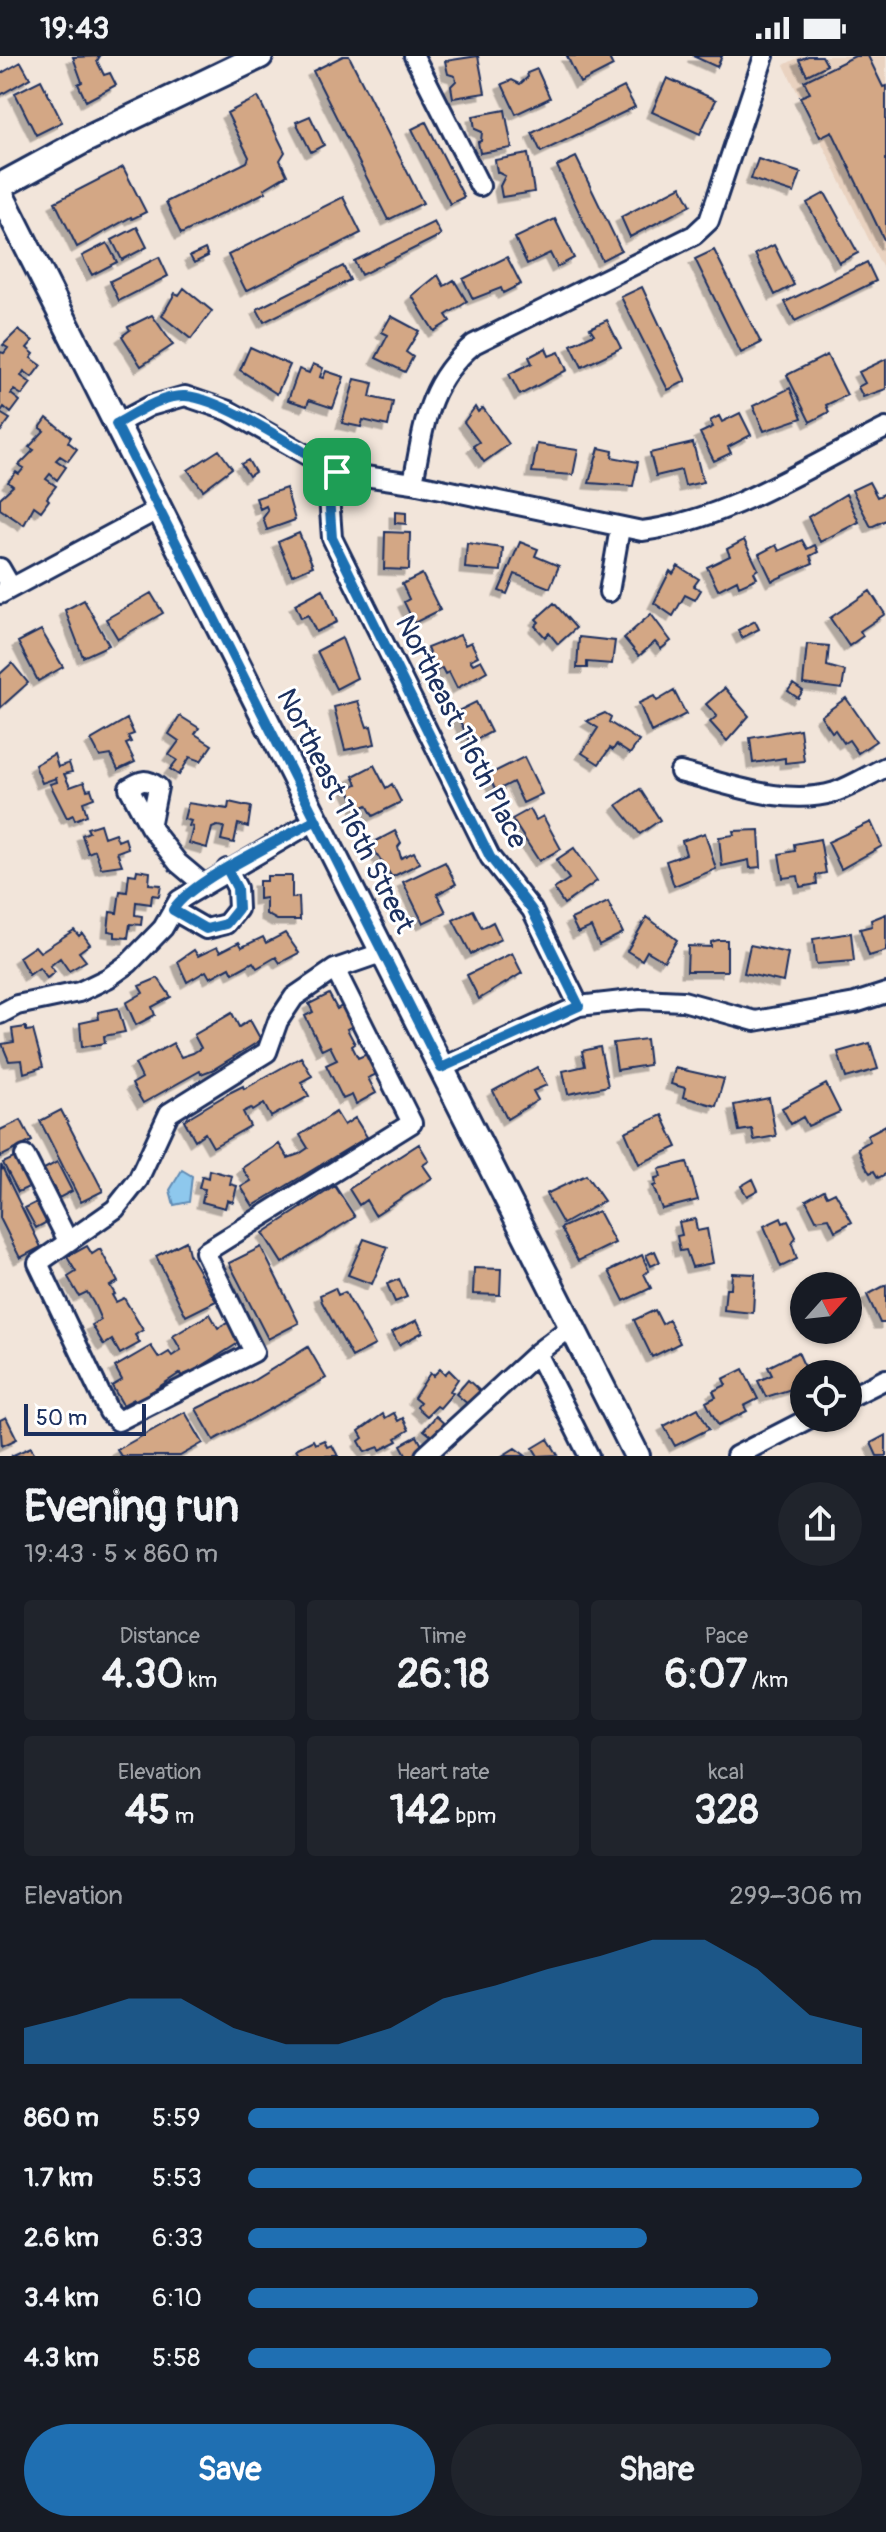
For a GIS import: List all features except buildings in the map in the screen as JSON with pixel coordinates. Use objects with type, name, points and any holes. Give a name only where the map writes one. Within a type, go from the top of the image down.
[{"type":"street","points":[[0,186],[85,140],[260,56]]},
{"type":"street","points":[[414,56],[480,186]]},
{"type":"street","points":[[413,483],[432,396],[442,376],[456,359],[474,344],[694,235],[709,221],[764,56]]},
{"type":"street","name":"Northeast 116th Street","points":[[0,193],[637,1456]]},
{"type":"street","points":[[116,424],[150,406],[185,396],[229,411],[337,472],[413,483],[642,531],[694,521],[886,428]]},
{"type":"street","name":"Northeast 116th Place","points":[[337,472],[329,496],[332,538],[490,857],[532,910],[579,1006]]},
{"type":"street","points":[[0,568],[5,590],[159,509]]},
{"type":"street","points":[[609,592],[620,528]]},
{"type":"street","points":[[680,772],[780,796],[807,798],[836,791],[886,767]]},
{"type":"street","points":[[0,1014],[8,1002],[79,992],[108,978],[129,963],[163,928],[179,900],[227,869],[316,820]]},
{"type":"street","points":[[150,827],[178,863],[203,884]]},
{"type":"street","points":[[173,910],[206,929],[226,924],[238,909],[237,888],[227,869]]},
{"type":"street","points":[[335,969],[412,1123],[205,1252],[254,1352],[118,1421],[109,1412],[38,1263],[115,1209],[138,1180],[169,1113],[267,1052],[278,1021],[294,997],[335,969],[384,952]]},
{"type":"street","points":[[441,1068],[579,1006],[640,999],[683,1001],[755,1021],[855,1003],[886,993]]},
{"type":"street","points":[[25,1156],[68,1241]]},
{"type":"street","points":[[425,1456],[537,1353],[572,1326]]},
{"type":"street","points":[[537,1353],[589,1456]]},
{"type":"street","points":[[862,1391],[886,1379]]},
{"type":"street","points":[[736,1456],[790,1428]]},
{"type":"shaded area","points":[[801,56],[886,56],[886,275],[784,65]]},
{"type":"water","points":[[182,1170],[192,1176],[189,1202],[174,1205],[170,1190]]},
{"type":"route","points":[[337,472],[229,411],[185,396],[150,406],[116,424],[316,820],[227,869],[203,884],[179,900],[173,910],[206,929],[226,924],[238,909],[237,888],[227,869],[299,829],[316,820],[441,1068],[579,1006],[532,910],[490,857],[332,538],[329,496],[337,472]]}]
